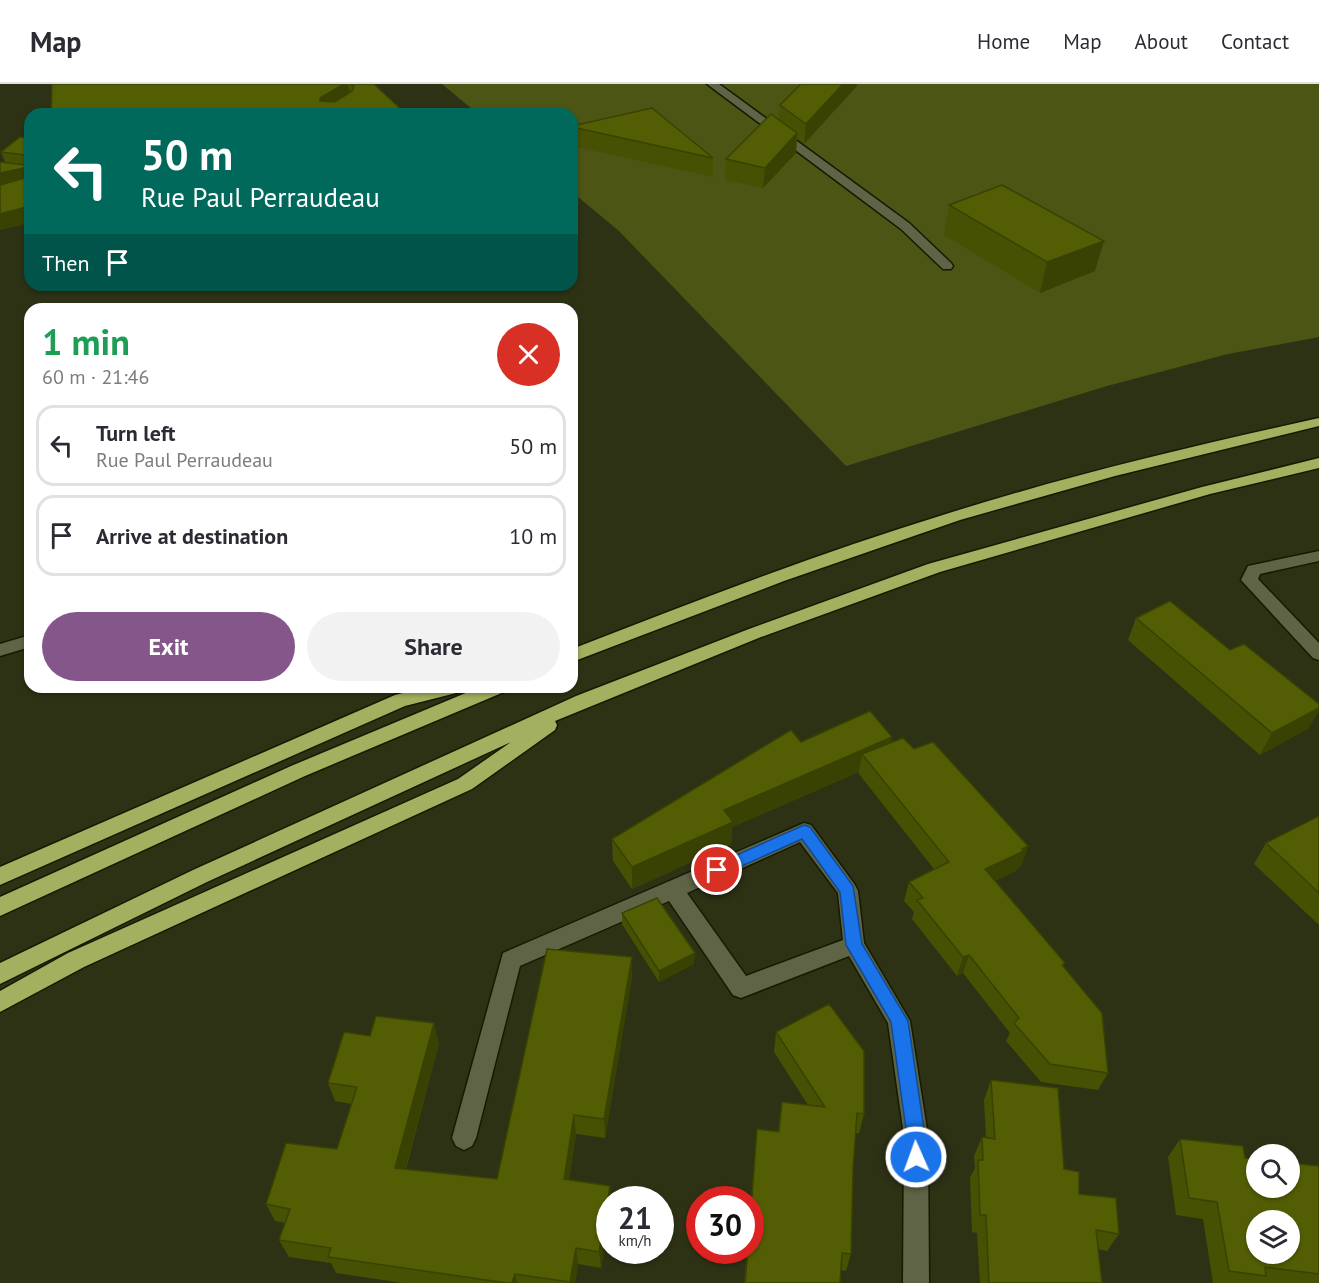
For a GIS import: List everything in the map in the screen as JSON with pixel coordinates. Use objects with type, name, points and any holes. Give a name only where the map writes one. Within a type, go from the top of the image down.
[{"type":"highway","points":[[578,654],[740,590],[904,533],[1054,488],[1218,445],[1319,422]]},
{"type":"highway","points":[[0,974],[200,876],[582,701],[755,633],[934,568],[1196,492],[1319,463]]},
{"type":"highway","points":[[0,876],[401,700],[430,693]]},
{"type":"highway","points":[[0,907],[298,771],[484,693]]},
{"type":"highway","points":[[0,1002],[76,960],[465,784],[582,701]]},
{"type":"street","points":[[712,84],[905,226],[947,266]]},
{"type":"street","points":[[1319,556],[1254,570],[1249,580],[1319,654]]},
{"type":"street","points":[[0,650],[24,643]]},
{"type":"street","points":[[464,1138],[511,960],[804,831],[848,891],[854,945],[899,1021],[916,1136],[916,1283]]},
{"type":"street","points":[[673,890],[741,988],[854,945]]},
{"type":"green space","points":[[442,84],[1319,84],[1319,337],[1228,354],[1107,386],[846,466],[619,231],[578,197],[578,108],[471,108]]},
{"type":"building","points":[[52,84],[344,84],[320,98],[320,101],[335,102],[352,91],[354,86],[350,84],[374,84],[400,108],[51,108]]},
{"type":"building","points":[[801,84],[843,84],[806,124],[780,105]]},
{"type":"building","points":[[652,108],[713,158],[578,128],[578,125]]},
{"type":"building","points":[[771,114],[797,133],[765,168],[726,159]]},
{"type":"building","points":[[20,137],[24,137],[24,155],[1,152]]},
{"type":"building","points":[[0,162],[24,165],[24,168],[0,173]]},
{"type":"building","points":[[24,178],[24,208],[0,214],[0,185]]},
{"type":"building","points":[[1002,185],[1104,241],[1047,262],[949,205]]},
{"type":"building","points":[[1170,601],[1230,650],[1244,644],[1319,704],[1319,708],[1272,733],[1136,618]]},
{"type":"building","points":[[870,711],[892,737],[724,810],[733,822],[632,867],[612,839],[791,730],[801,742]]},
{"type":"building","points":[[903,738],[914,749],[933,742],[1028,846],[1022,849],[1024,851],[985,869],[1065,963],[1062,965],[1102,1013],[1108,1073],[1050,1064],[1014,1023],[1019,1018],[969,955],[963,957],[917,900],[923,898],[909,882],[949,862],[862,754]]},
{"type":"building","points":[[1319,816],[1319,893],[1266,843]]},
{"type":"building","points":[[657,898],[695,953],[659,971],[622,913]]},
{"type":"building","points":[[547,949],[632,957],[604,1119],[574,1115],[564,1179],[610,1186],[596,1186],[596,1251],[576,1248],[570,1282],[515,1274],[512,1283],[507,1283],[328,1257],[331,1248],[279,1240],[290,1209],[266,1204],[286,1143],[337,1149],[357,1087],[328,1083],[344,1032],[370,1036],[376,1016],[434,1023],[395,1168],[497,1179]]},
{"type":"building","points":[[829,1004],[864,1051],[864,1114],[857,1113],[851,1254],[842,1253],[840,1283],[745,1283],[747,1264],[764,1264],[764,1186],[753,1186],[757,1129],[779,1132],[782,1102],[825,1107],[776,1032]]},
{"type":"building","points":[[991,1080],[1058,1088],[1064,1169],[1079,1172],[1079,1194],[1116,1198],[1119,1234],[1096,1230],[1102,1283],[989,1283],[986,1215],[980,1215],[978,1160],[983,1160],[982,1137],[995,1139]]},
{"type":"building","points":[[1180,1139],[1243,1146],[1246,1158],[1246,1198],[1300,1198],[1300,1164],[1319,1166],[1319,1274],[1265,1267],[1266,1276],[1229,1271],[1217,1202],[1189,1198]]},
{"type":"route","points":[[717,870],[804,831],[848,891],[854,945],[899,1021],[916,1136],[916,1157]]}]
